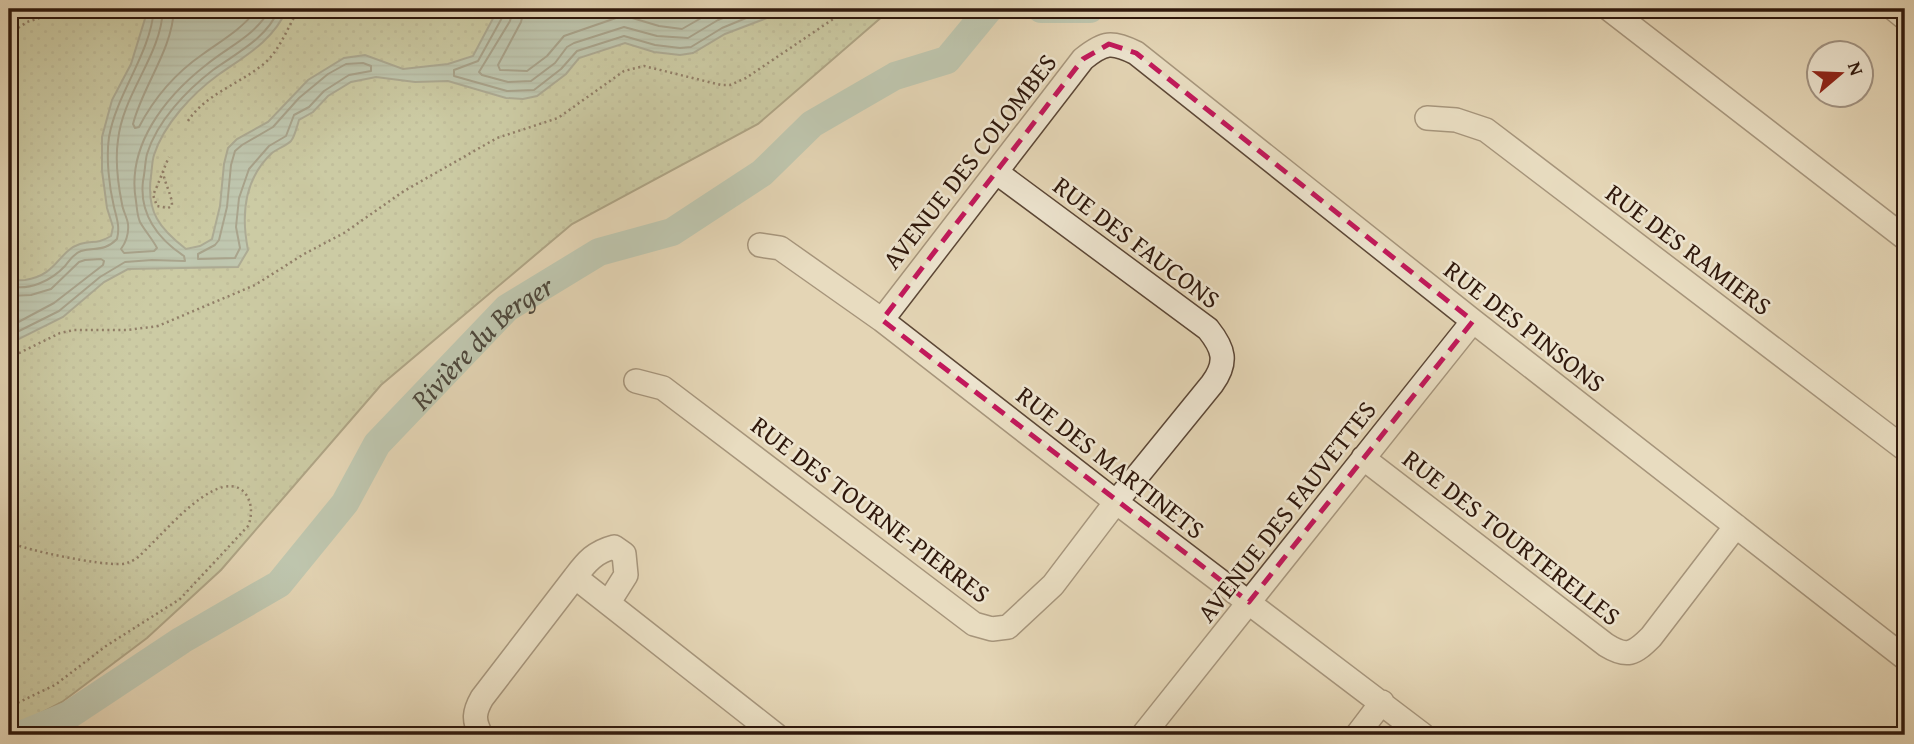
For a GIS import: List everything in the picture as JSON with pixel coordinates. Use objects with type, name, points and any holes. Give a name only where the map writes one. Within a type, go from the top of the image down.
[{"type":"street","points":[[1609,9],[1905,238]]},
{"type":"street","points":[[1894,9],[1905,18]]},
{"type":"street","name":"AVENUE DES COLOMBES","points":[[882,320],[1083,59],[1097,48],[1109,44]]},
{"type":"street","name":"RUE DES PINSONS","points":[[1109,44],[1122,46],[1136,53],[1905,659]]},
{"type":"street","name":"RUE DES RAMIERS","points":[[1427,118],[1456,120],[1486,130],[1905,449]]},
{"type":"street","name":"RUE DES FAUCONS","points":[[996,172],[1208,329],[1219,343],[1223,359],[1219,373],[1116,502]]},
{"type":"street","name":"RUE DES MARTINETS","points":[[760,245],[780,248],[882,320],[1423,735]]},
{"type":"street","name":"AVENUE DES FAUVETTES","points":[[1143,735],[1473,321]]},
{"type":"street","name":"RUE DES TOURNE-PIERRES","points":[[636,381],[663,388],[974,624],[992,629],[1008,627],[1053,585],[1116,502]]},
{"type":"street","name":"RUE DES TOURTERELLES","points":[[1363,458],[1616,652],[1628,654],[1640,648],[1651,637],[1736,526]]},
{"type":"street","points":[[479,730],[475,712],[482,698],[589,559],[602,550],[614,547],[624,554],[626,575],[609,603]]},
{"type":"street","points":[[575,577],[776,735]]},
{"type":"street","points":[[1357,735],[1382,702]]},
{"type":"path","points":[[9,34],[27,22],[66,9]]},
{"type":"path","points":[[187,121],[204,104],[267,60],[278,48],[299,9]]},
{"type":"path","points":[[9,358],[60,333],[74,330],[135,330],[158,326],[255,285],[344,233],[404,191],[497,138],[564,115],[624,71],[644,66],[730,85],[746,78],[848,9]]},
{"type":"path","points":[[163,171],[164,184],[172,201],[172,206],[168,208],[157,206],[153,195],[163,171],[169,157]]},
{"type":"path","points":[[9,542],[63,556],[116,565],[125,564],[136,559],[192,507],[224,487],[237,487],[247,494],[252,506],[248,526],[180,599],[116,639],[55,685],[9,706]]},
{"type":"highlighted area","points":[[1109,44],[1136,53],[1473,321],[1249,602],[882,320],[1083,59]]},
{"type":"green space","points":[[9,9],[891,9],[758,124],[572,224],[381,385],[221,570],[147,638],[62,702],[9,730]]},
{"type":"water","points":[[148,9],[287,9],[266,39],[189,100],[165,132],[153,157],[150,189],[153,210],[162,227],[186,249],[200,246],[212,239],[220,206],[228,148],[237,139],[268,122],[308,80],[344,58],[365,55],[403,69],[448,64],[473,56],[498,9],[777,9],[767,18],[725,34],[693,53],[680,55],[654,52],[625,43],[579,58],[566,74],[537,96],[523,99],[506,98],[448,81],[415,82],[376,77],[351,82],[328,96],[313,112],[299,120],[291,141],[272,153],[255,174],[245,211],[248,250],[238,267],[128,269],[104,282],[63,317],[9,344],[9,279],[25,280],[36,277],[51,268],[73,247],[111,236],[113,227],[107,208],[102,171],[102,137],[112,100],[131,64]]},
{"type":"waterway","name":"Rivière du Berger","points":[[21,735],[69,715],[182,640],[279,584],[345,503],[377,444],[507,308],[599,252],[672,232],[762,173],[812,124],[895,76],[947,60],[989,9]]},
{"type":"waterway","name":"Rivière du Berger","points":[[1041,9],[1090,9]]}]
